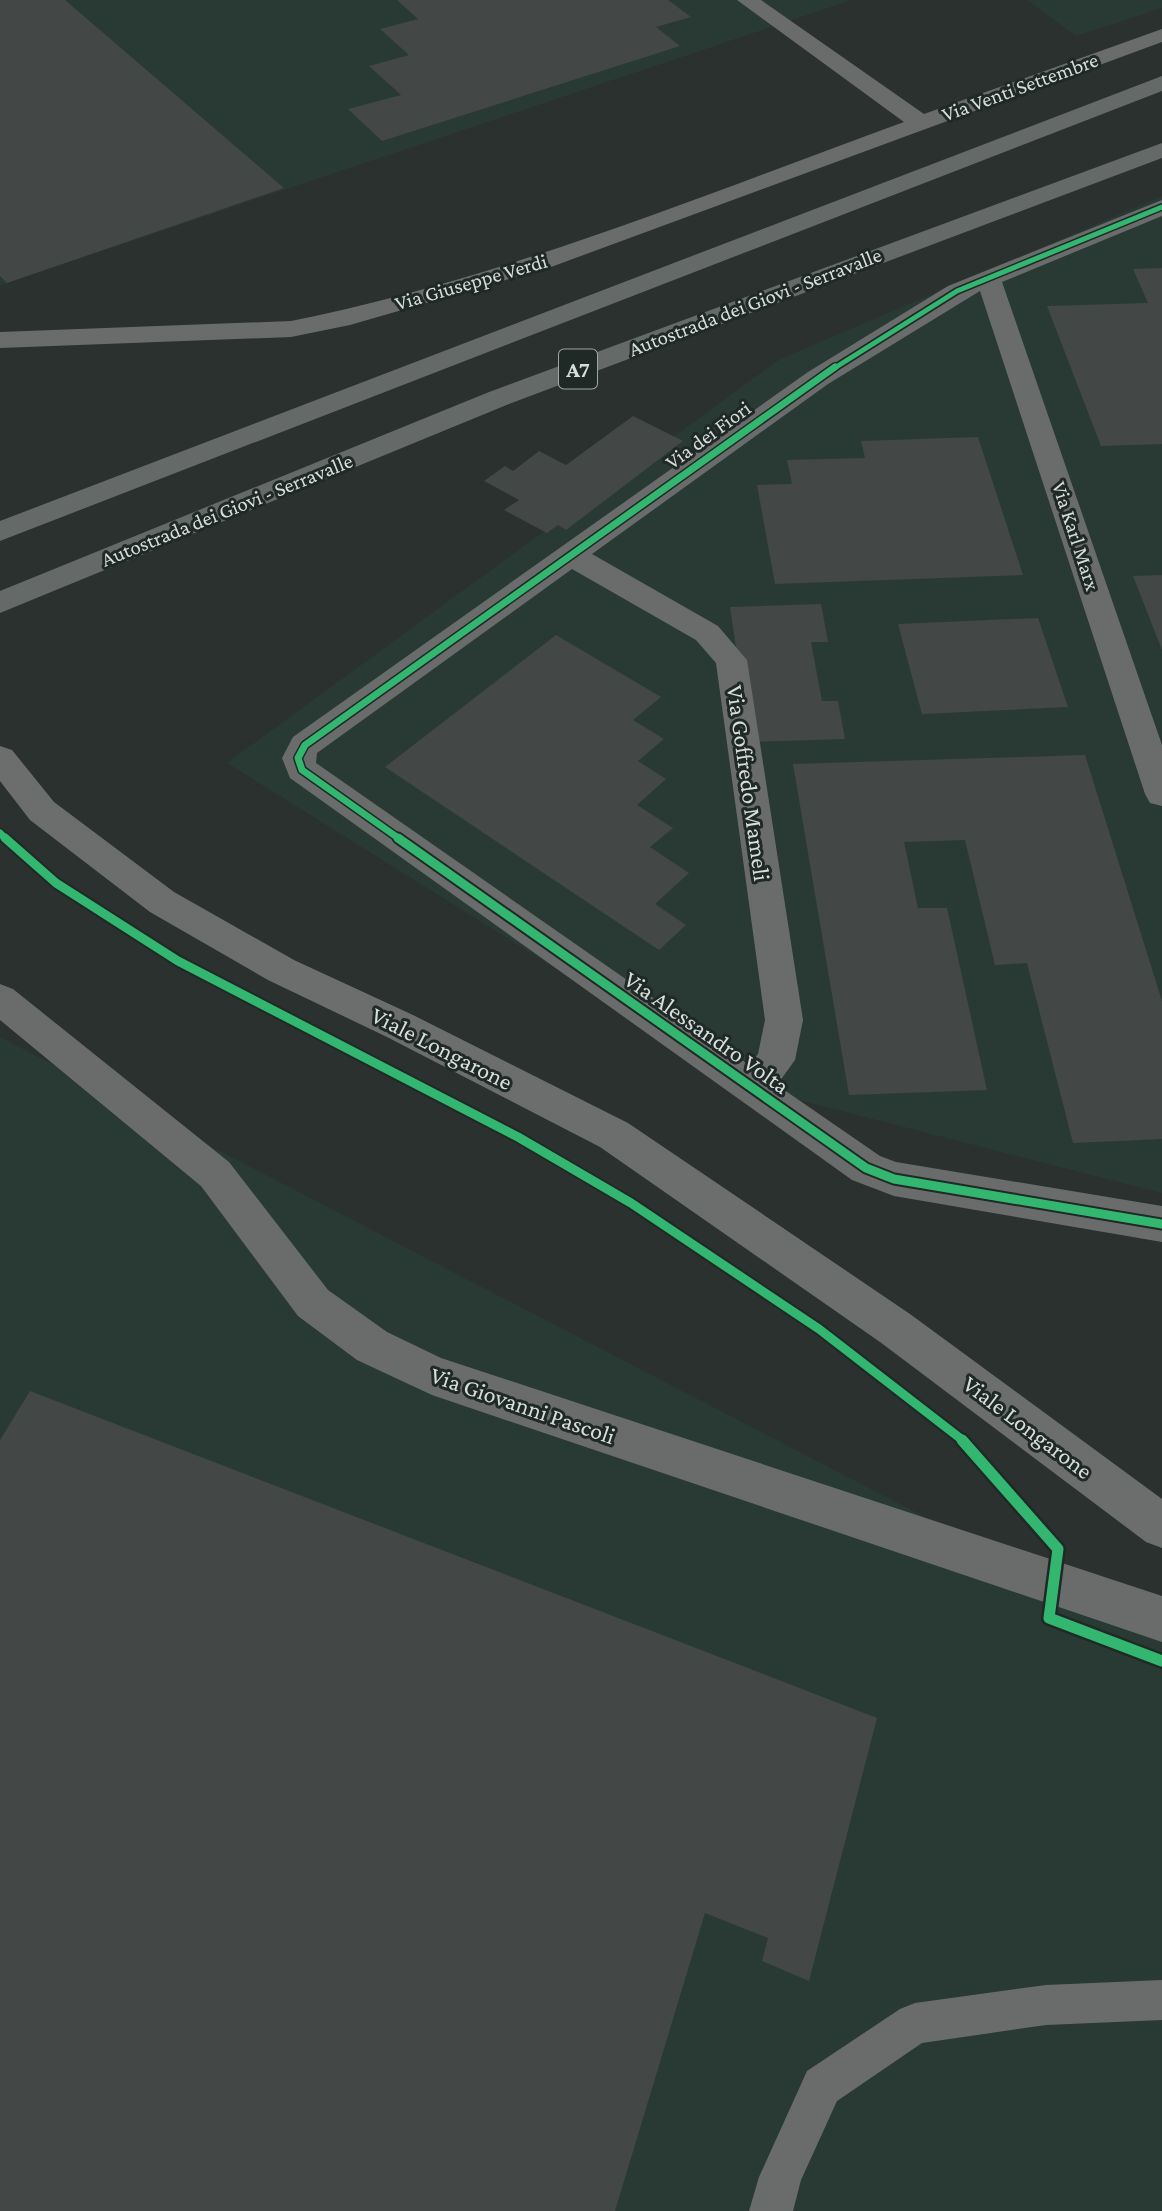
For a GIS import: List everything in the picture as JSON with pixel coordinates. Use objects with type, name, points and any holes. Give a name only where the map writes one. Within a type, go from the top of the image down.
[{"type":"highway","name":"A7","points":[[0,532],[1162,83]]},
{"type":"highway","name":"Autostrada dei Giovi - Serravalle","points":[[0,603],[499,398],[1162,150]]},
{"type":"main road","name":"Viale Longarone","points":[[0,758],[42,811],[162,902],[281,970],[400,1026],[614,1135],[895,1328],[1162,1526]]},
{"type":"main road","name":"Viale Longarone","points":[[895,1328],[1162,1493]]},
{"type":"street","name":"Via Venti Settembre","points":[[747,0],[921,123],[1162,35]]},
{"type":"street","name":"Via Giuseppe Verdi","points":[[0,340],[291,329],[341,319],[541,262],[921,123]]},
{"type":"street","name":"Via dei Fiori","points":[[305,745],[818,378],[957,291],[1162,208]]},
{"type":"street","name":"Via Karl Marx","points":[[988,278],[1162,794]]},
{"type":"street","name":"Via Goffredo Mameli","points":[[570,555],[707,633],[730,660],[784,1020],[776,1060],[751,1087]]},
{"type":"street","name":"Via Alessandro Volta","points":[[305,745],[298,758],[302,770],[866,1168],[894,1179],[1162,1224]]},
{"type":"street","name":"Via Giovanni Pascoli","points":[[0,999],[215,1174],[313,1303],[372,1346],[432,1375],[1162,1619]]},
{"type":"lane","points":[[771,2211],[780,2177],[822,2086],[915,2024],[1046,2005],[1162,2000]]},
{"type":"shaded area","points":[[0,0],[852,0],[0,285]]},
{"type":"shaded area","points":[[1027,0],[1162,0],[1162,8],[1076,36]]},
{"type":"shaded area","points":[[1162,196],[1162,1193],[744,1086],[227,763],[780,359]]},
{"type":"shaded area","points":[[0,1037],[1162,1640],[1162,2211],[0,2211]]},
{"type":"building","points":[[0,0],[65,0],[284,188],[7,283],[0,276]]},
{"type":"building","points":[[397,0],[668,0],[691,17],[656,27],[680,46],[382,141],[348,109],[401,95],[369,66],[409,55],[380,29],[418,19]]},
{"type":"building","points":[[1162,268],[1162,444],[1101,446],[1047,306],[1148,303],[1133,269]]},
{"type":"building","points":[[633,416],[683,441],[566,530],[558,525],[547,533],[504,510],[519,500],[484,481],[505,466],[513,471],[539,451],[566,465]]},
{"type":"building","points":[[978,437],[1023,575],[775,584],[757,485],[792,484],[787,460],[865,458],[861,441]]},
{"type":"building","points":[[1162,575],[1162,650],[1133,576]]},
{"type":"building","points":[[821,604],[828,642],[811,642],[822,701],[838,701],[845,739],[750,742],[730,607]]},
{"type":"building","points":[[1038,618],[1068,707],[922,714],[898,624]]},
{"type":"building","points":[[556,635],[661,697],[633,720],[664,739],[638,761],[666,779],[637,805],[673,828],[650,847],[689,873],[655,904],[686,925],[659,950],[385,767]]},
{"type":"building","points":[[1085,755],[1162,1001],[1162,1139],[1073,1143],[1027,963],[995,965],[965,840],[904,842],[918,908],[947,908],[987,1090],[849,1095],[793,764]]},
{"type":"building","points":[[30,1391],[877,1718],[809,1981],[762,1961],[768,1938],[705,1913],[615,2211],[0,2211],[0,1440]]},
{"type":"cycle path","points":[[1162,207],[957,291],[818,378],[305,745],[298,758],[302,770],[866,1168],[894,1179],[1162,1224]]},
{"type":"cycle path","points":[[0,833],[56,883],[178,961],[518,1137],[631,1203],[819,1329],[965,1442],[1058,1549],[1049,1618],[1162,1661]]}]
